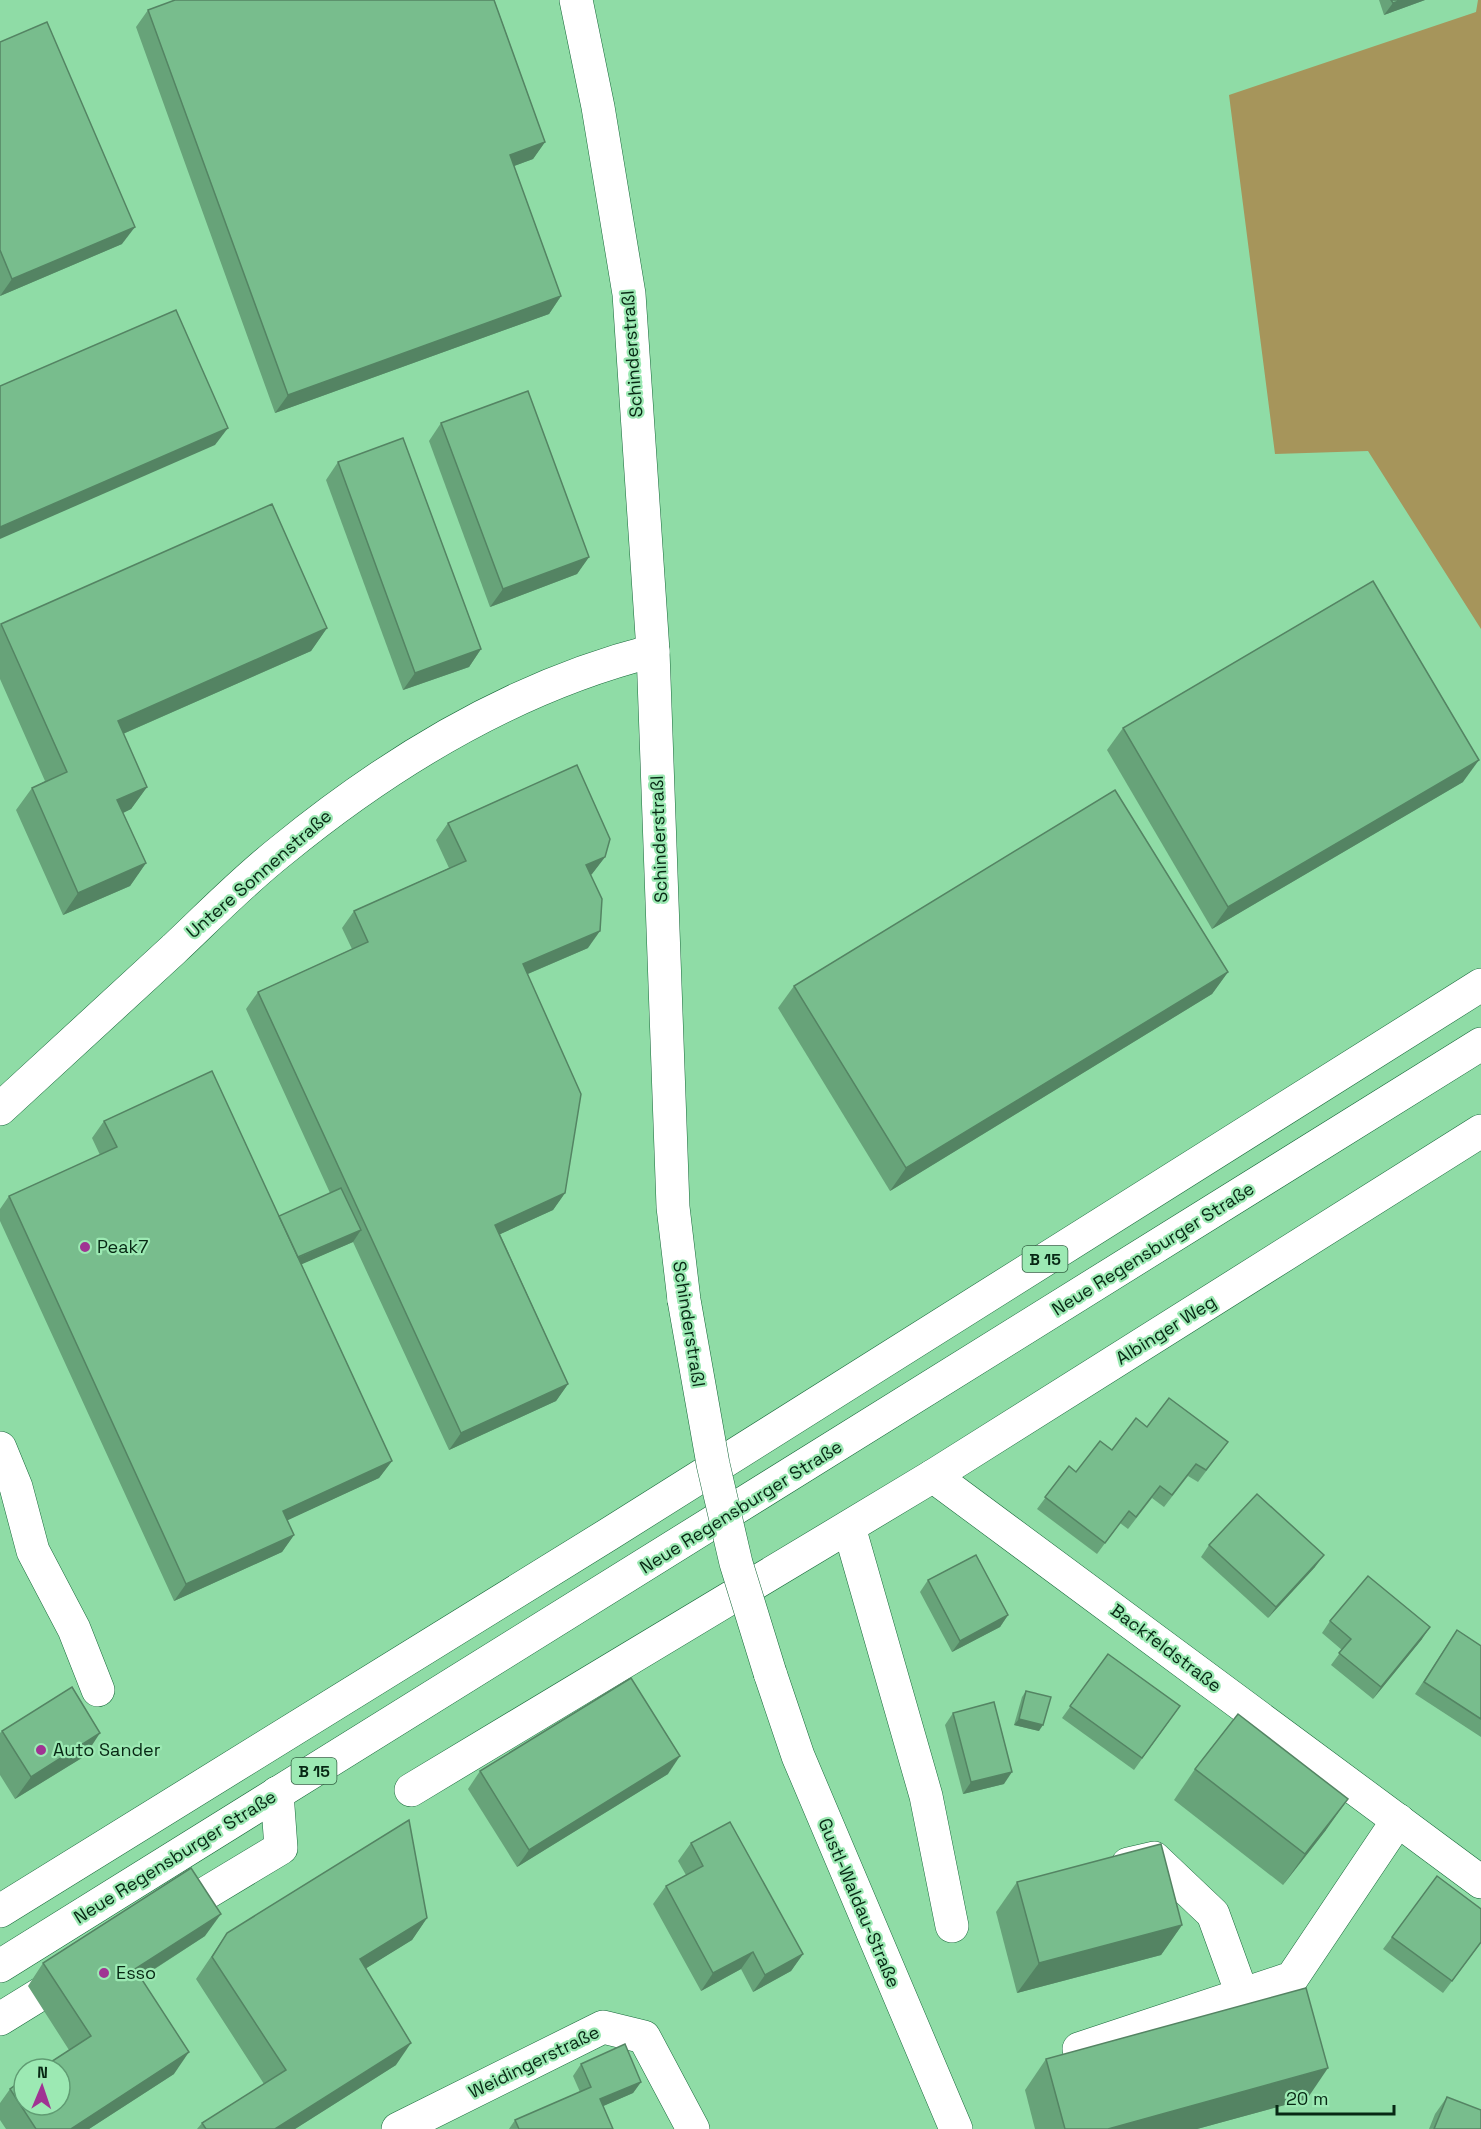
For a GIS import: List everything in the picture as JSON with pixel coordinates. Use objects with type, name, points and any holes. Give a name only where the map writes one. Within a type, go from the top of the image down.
[{"type":"main road","name":"Schinderstraßl","points":[[576,0],[598,107],[629,294],[653,651],[674,1207],[684,1300],[713,1464],[736,1563],[770,1673]]},
{"type":"main road","name":"Untere Sonnenstraße","points":[[0,1108],[279,852],[360,789],[435,741],[519,697],[610,662],[653,651]]},
{"type":"main road","name":"B 15","points":[[0,1911],[609,1534],[1481,984]]},
{"type":"main road","name":"Neue Regensburger Straße","points":[[0,1966],[1481,1044]]},
{"type":"main road","name":"Albinger Weg","points":[[411,1790],[933,1476],[1481,1131]]},
{"type":"main road","points":[[0,1448],[16,1487],[33,1551],[74,1629],[98,1690]]},
{"type":"main road","name":"Backfeldstraße","points":[[933,1476],[1481,1882]]},
{"type":"main road","points":[[849,1527],[926,1796],[952,1926]]},
{"type":"main road","name":"Gustl-Waldau-Straße","points":[[770,1673],[802,1766],[956,2129]]},
{"type":"main road","points":[[140,1933],[281,1848],[278,1793]]},
{"type":"main road","points":[[1079,2049],[1292,1977],[1398,1820]]},
{"type":"main road","points":[[1102,1869],[1154,1858],[1213,1914],[1242,1994]]},
{"type":"main road","points":[[0,2019],[100,1958]]},
{"type":"main road","name":"Weidingerstraße","points":[[398,2129],[603,2026],[644,2037],[693,2129]]},
{"type":"shaded area","points":[[1478,0],[1481,0],[1481,629],[1368,451],[1275,454],[1229,95],[1476,12]]},
{"type":"building","points":[[175,0],[494,0],[545,142],[510,155],[561,296],[288,395],[148,10]]},
{"type":"building","points":[[47,22],[135,227],[12,279],[0,250],[0,42]]},
{"type":"building","points":[[176,310],[228,428],[0,527],[0,386]]},
{"type":"building","points":[[528,391],[589,557],[503,589],[441,423]]},
{"type":"building","points":[[403,438],[481,649],[415,673],[338,462]]},
{"type":"building","points":[[272,504],[327,628],[118,721],[147,787],[117,800],[146,863],[78,893],[32,788],[67,772],[1,624]]},
{"type":"building","points":[[1373,581],[1479,760],[1228,907],[1123,728]]},
{"type":"building","points":[[577,765],[610,839],[605,857],[586,865],[602,899],[600,931],[523,964],[581,1094],[565,1193],[495,1225],[568,1384],[461,1433],[258,992],[368,942],[354,911],[466,861],[448,823]]},
{"type":"building","points":[[1115,790],[1228,972],[906,1168],[794,986]]},
{"type":"building","points":[[212,1071],[392,1461],[283,1511],[294,1535],[186,1584],[9,1196],[117,1147],[104,1121]]},
{"type":"building","points":[[341,1188],[361,1230],[298,1257],[279,1216]]},
{"type":"building","points":[[1169,1398],[1228,1442],[1206,1470],[1196,1464],[1172,1495],[1160,1486],[1136,1517],[1129,1511],[1105,1543],[1045,1497],[1069,1466],[1076,1472],[1100,1441],[1112,1450],[1136,1418],[1147,1427]]},
{"type":"building","points":[[1257,1494],[1324,1555],[1276,1607],[1209,1545]]},
{"type":"building","points":[[976,1555],[1008,1615],[960,1641],[928,1580]]},
{"type":"building","points":[[1368,1576],[1430,1627],[1381,1687],[1339,1653],[1351,1639],[1330,1621]]},
{"type":"building","points":[[1457,1630],[1481,1646],[1481,1719],[1424,1682]]},
{"type":"building","points":[[1108,1654],[1180,1706],[1142,1758],[1070,1706]]},
{"type":"building","points":[[631,1678],[680,1756],[529,1850],[480,1771]]},
{"type":"building","points":[[72,1687],[100,1733],[31,1777],[2,1731]]},
{"type":"building","points":[[1026,1691],[1051,1697],[1043,1725],[1019,1719]]},
{"type":"building","points":[[994,1702],[1012,1772],[971,1782],[953,1713]]},
{"type":"building","points":[[1238,1714],[1348,1799],[1305,1854],[1195,1769]]},
{"type":"building","points":[[409,1820],[427,1918],[360,1959],[411,2043],[275,2129],[206,2129],[202,2123],[286,2070],[212,1957],[227,1933]]},
{"type":"building","points":[[730,1822],[803,1954],[765,1975],[753,1952],[713,1973],[666,1886],[703,1866],[691,1843]]},
{"type":"building","points":[[1161,1844],[1182,1925],[1039,1963],[1017,1882]]},
{"type":"building","points":[[191,1868],[221,1914],[135,1969],[189,2052],[71,2129],[36,2129],[28,2117],[72,2117],[72,2057],[59,2057],[91,2036],[43,1963]]},
{"type":"building","points":[[1437,1876],[1481,1909],[1481,1942],[1452,1981],[1392,1937]]},
{"type":"building","points":[[1306,1988],[1328,2068],[1108,2129],[1065,2129],[1046,2059]]},
{"type":"building","points":[[625,2044],[641,2082],[600,2099],[613,2129],[519,2129],[515,2120],[591,2087],[581,2064]]},
{"type":"building","points":[[1447,2097],[1481,2110],[1481,2129],[1434,2129]]},
{"type":"place","name":"Peak7","points":[[85,1247]]},
{"type":"place","name":"Auto Sander","points":[[41,1750]]},
{"type":"place","name":"Esso","points":[[104,1973]]}]
